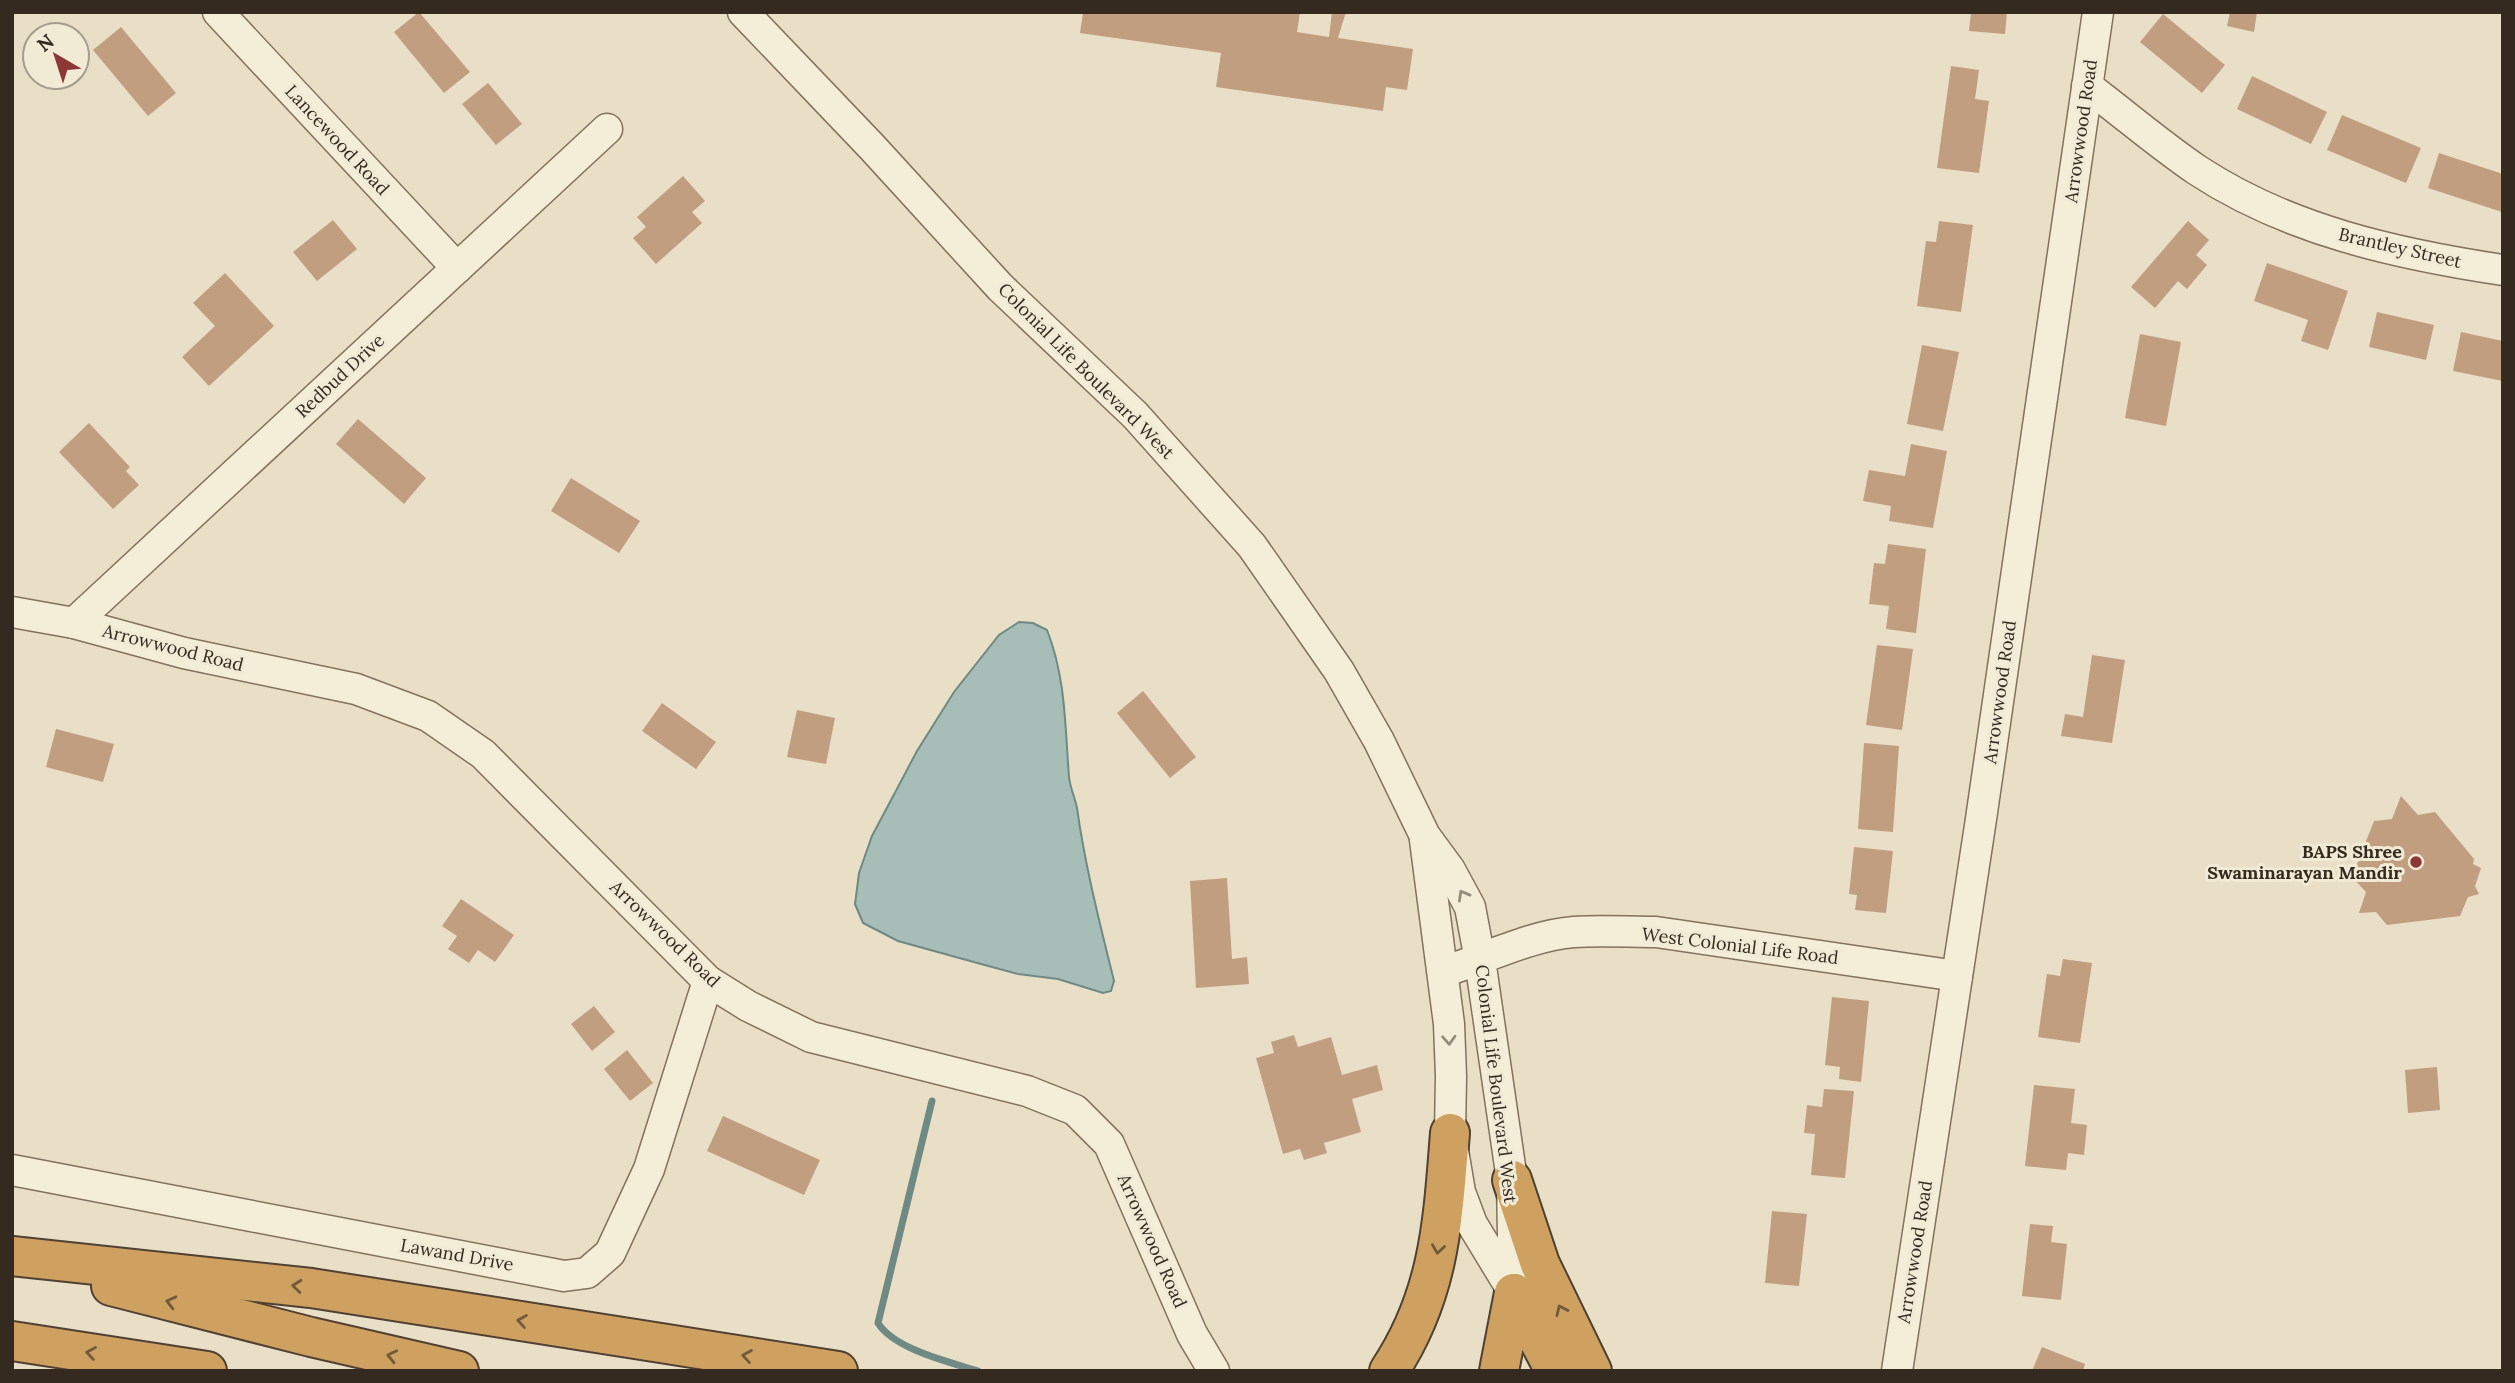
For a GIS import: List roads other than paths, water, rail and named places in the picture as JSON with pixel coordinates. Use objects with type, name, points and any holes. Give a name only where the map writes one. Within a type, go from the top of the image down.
[{"type":"highway","points":[[1389,1371],[1410,1337],[1437,1261],[1450,1133]]},
{"type":"highway","points":[[1511,1180],[1540,1264],[1591,1371]]},
{"type":"highway","points":[[12,1256],[311,1288],[838,1371]]},
{"type":"highway","points":[[12,1263],[459,1371]]},
{"type":"highway","points":[[1499,1371],[1514,1293]]},
{"type":"highway","points":[[1514,1293],[1555,1371]]},
{"type":"highway","points":[[12,1341],[206,1371]]},
{"type":"street","name":"Lancewood Road","points":[[218,12],[457,268]]},
{"type":"street","name":"Colonial Life Boulevard West","points":[[743,12],[1000,287],[1135,415],[1252,545],[1339,671],[1379,741],[1425,836],[1450,870],[1470,907],[1511,1180],[1514,1293]]},
{"type":"street","name":"Arrowwood Road","points":[[1897,1371],[2098,12]]},
{"type":"street","name":"Brantley Street","points":[[2087,86],[2198,170],[2261,206],[2351,240],[2439,260],[2503,270]]},
{"type":"street","name":"Redbud Drive","points":[[74,623],[607,129]]},
{"type":"street","name":"Arrowwood Road","points":[[12,612],[74,623],[184,653],[356,689],[428,716],[483,754],[708,981],[748,1006],[811,1037],[1027,1091],[1075,1110],[1109,1144],[1192,1334],[1214,1371]]},
{"type":"street","name":"Colonial Life Boulevard West","points":[[1425,836],[1443,972],[1451,1076],[1450,1133],[1460,1192],[1472,1224],[1514,1293]]},
{"type":"street","name":"West Colonial Life Road","points":[[1443,972],[1530,942],[1572,932],[1656,932],[1957,976]]},
{"type":"street","name":"Lawand Drive","points":[[12,1170],[564,1276],[587,1273],[610,1252],[649,1169],[708,981]]},
{"type":"water","points":[[1019,622],[1033,623],[1047,630],[1058,666],[1064,703],[1070,781],[1114,981],[1111,991],[1103,993],[1058,979],[1018,974],[898,941],[863,923],[855,904],[859,873],[872,836],[917,751],[954,692],[999,635]]},
{"type":"waterway","points":[[932,1101],[878,1323],[896,1340],[909,1347],[978,1371]]},
{"type":"place","name":"BAPS Shree Swaminarayan Mandir","points":[[2416,862]]}]
